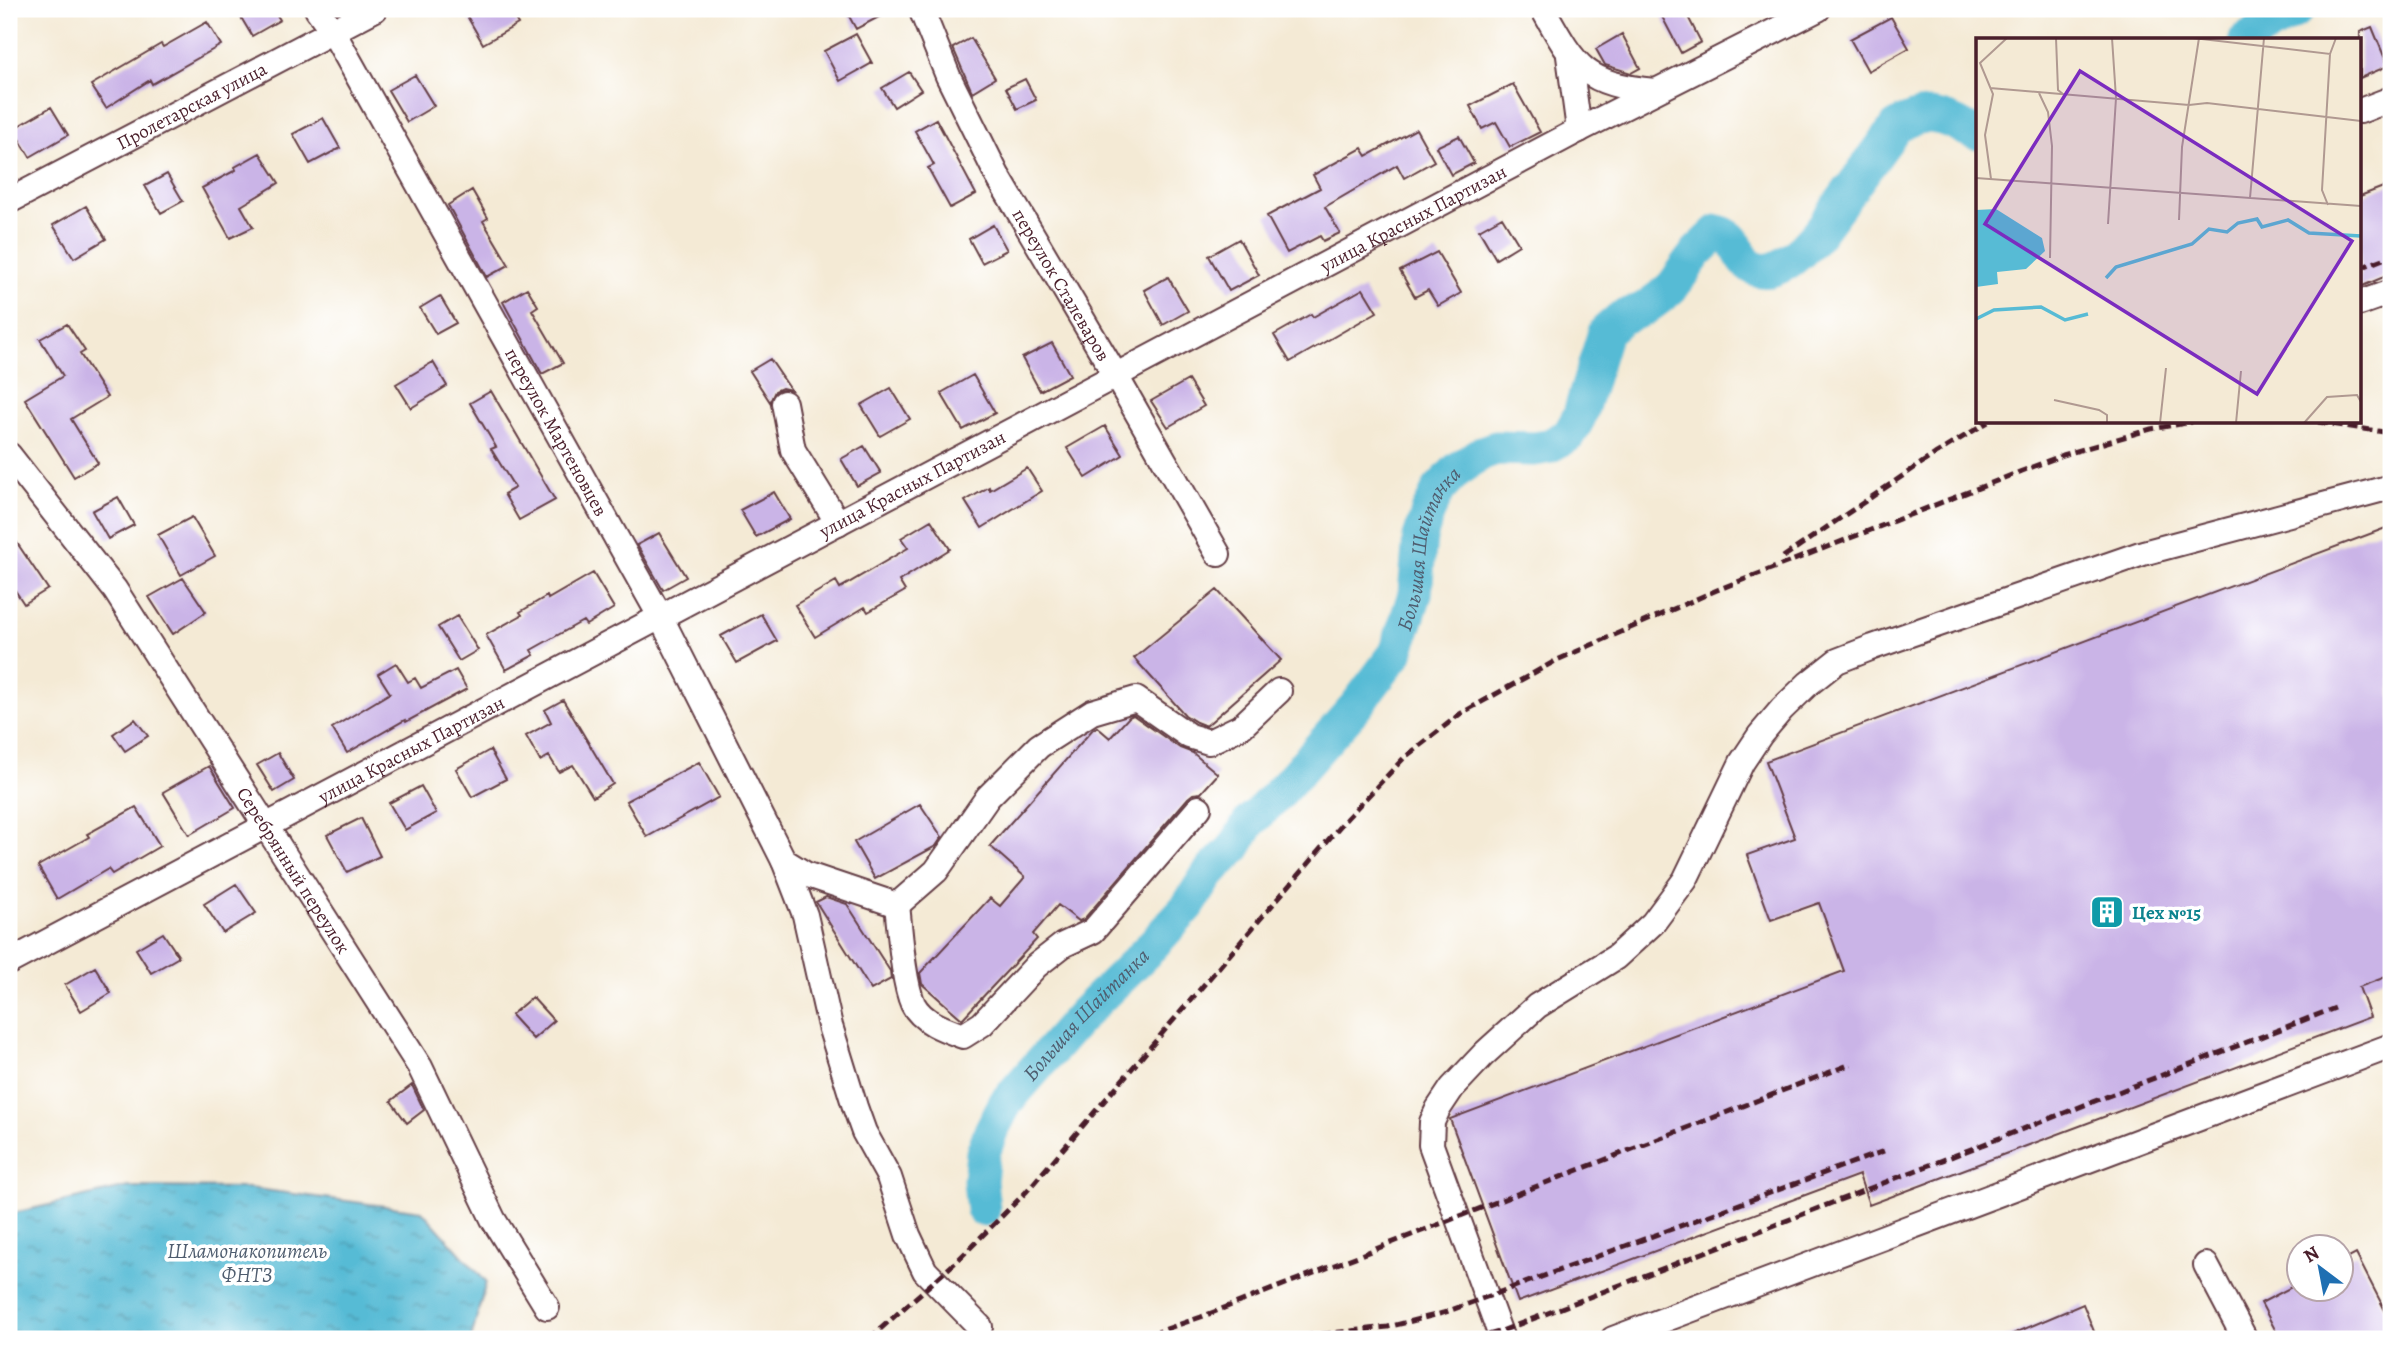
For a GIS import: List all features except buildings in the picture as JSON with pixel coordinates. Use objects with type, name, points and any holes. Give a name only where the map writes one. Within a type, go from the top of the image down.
[{"type":"street","name":"переулок Мартеновцев","points":[[317,9],[332,30],[660,616],[784,861],[805,915],[830,1026],[864,1132],[889,1177],[908,1236],[925,1271],[980,1327]]},
{"type":"street","name":"Пролетарская улица","points":[[9,201],[375,9]]},
{"type":"street","name":"переулок Сталеваров","points":[[921,9],[948,76],[997,175],[1217,554]]},
{"type":"street","points":[[1543,9],[1569,55],[1593,76],[1622,88],[1656,91]]},
{"type":"street","name":"улица Красных Партизан","points":[[9,962],[1579,130],[1818,9]]},
{"type":"street","points":[[1569,55],[1579,130]]},
{"type":"street","points":[[2362,110],[2391,99]]},
{"type":"street","points":[[2362,302],[2391,292]]},
{"type":"street","points":[[784,403],[793,450],[838,523]]},
{"type":"street","name":"Серебрянный переулок","points":[[9,455],[115,590],[420,1067],[493,1219],[547,1307]]},
{"type":"street","points":[[1502,1339],[1431,1145],[1432,1122],[1438,1109],[1452,1088],[1512,1027],[1548,999],[1616,957],[1653,923],[1685,880],[1728,790],[1754,744],[1782,709],[1808,684],[1837,661],[2143,552],[2391,487]]},
{"type":"street","points":[[897,905],[936,871],[988,797],[1039,746],[1092,712],[1136,699],[1189,736],[1209,742],[1242,726],[1279,691]]},
{"type":"street","points":[[897,905],[901,942],[914,1005],[935,1026],[963,1036],[982,1024],[1036,966],[1063,945],[1093,931],[1199,808]]},
{"type":"street","points":[[784,861],[804,874],[897,905]]},
{"type":"street","points":[[1613,1339],[2391,1046]]},
{"type":"street","points":[[2206,1265],[2245,1339]]},
{"type":"water","name":"Шламонакопитель ФНТЗ","points":[[128,1187],[249,1188],[422,1211],[486,1282],[471,1339],[9,1339],[9,1214]]},
{"type":"waterway","name":"Большая Шайтанка","points":[[2249,38],[2298,9]]},
{"type":"waterway","name":"Большая Шайтанка","points":[[983,1209],[980,1181],[983,1153],[1006,1102],[1083,1014],[1188,906],[1209,873],[1234,848],[1249,823],[1356,706],[1396,653],[1415,594],[1420,537],[1439,489],[1458,469],[1482,453],[1496,448],[1547,447],[1569,435],[1579,417],[1605,332],[1621,318],[1644,309],[1663,295],[1673,286],[1697,252],[1718,232],[1729,237],[1747,263],[1756,269],[1766,271],[1776,268],[1795,257],[1817,235],[1896,127],[1912,119],[1933,116],[1976,132]]},
{"type":"railway","points":[[2362,267],[2391,256]]},
{"type":"railway","points":[[1783,557],[1935,454],[1985,424]]},
{"type":"railway","points":[[869,1339],[958,1260],[1026,1192],[1347,818],[1404,758],[1460,714],[1557,660],[1717,590],[2063,455],[2151,429],[2180,424]]},
{"type":"railway","points":[[2331,424],[2391,433]]},
{"type":"railway","points":[[1474,1339],[1499,1332],[2335,1008]]},
{"type":"railway","points":[[1137,1339],[1201,1317],[1851,1064]]},
{"type":"railway","points":[[1276,1339],[1388,1327],[1443,1313],[1884,1151]]},
{"type":"place","name":"Цех №15","points":[[2107,912]]}]
